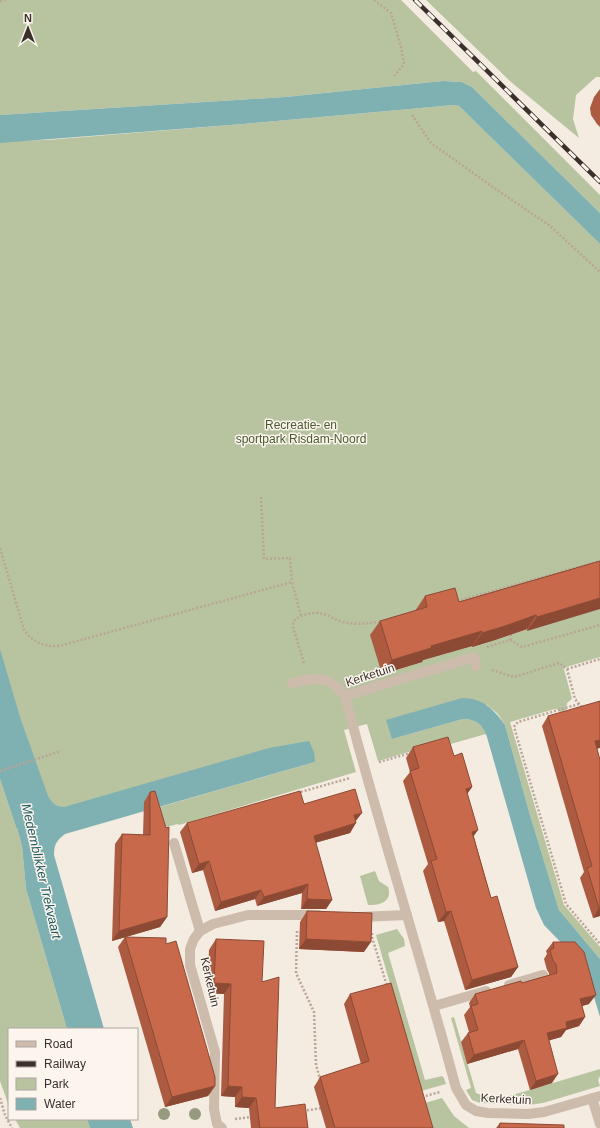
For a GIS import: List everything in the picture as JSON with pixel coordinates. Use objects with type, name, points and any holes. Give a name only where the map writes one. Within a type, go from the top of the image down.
[{"type":"street","name":"Kerketuin","points":[[475,661],[345,696],[365,770],[408,915],[456,1088],[466,1105],[476,1111],[488,1113],[528,1114],[544,1112],[596,1097]]},
{"type":"street","points":[[292,683],[320,678],[332,682],[345,696]]},
{"type":"street","points":[[174,843],[200,932],[213,924],[248,915],[328,916]]},
{"type":"street","points":[[350,916],[373,917],[408,915]]},
{"type":"street","name":"Kerketuin","points":[[200,932],[194,939],[190,949],[190,965],[215,1052],[214,1109],[220,1126]]},
{"type":"street","points":[[434,1006],[543,975]]},
{"type":"street","points":[[596,1097],[600,1124]]},
{"type":"path","points":[[0,1],[6,0]]},
{"type":"path","points":[[374,0],[391,13],[401,47],[404,64],[394,76]]},
{"type":"path","points":[[412,116],[431,143],[550,225],[600,272]]},
{"type":"path","points":[[261,497],[264,559],[290,558],[292,582],[302,616]]},
{"type":"path","points":[[0,548],[24,630],[28,636],[37,643],[52,647],[292,582]]},
{"type":"path","points":[[456,602],[600,561]]},
{"type":"path","points":[[497,590],[499,597]]},
{"type":"path","points":[[308,679],[293,627],[293,623],[296,618],[316,612],[338,621],[357,624],[387,620]]},
{"type":"path","points":[[583,714],[575,699],[567,669],[559,663],[514,677],[475,661],[474,652],[510,640],[522,647],[600,625]]},
{"type":"path","points":[[510,630],[510,640]]},
{"type":"path","points":[[567,669],[600,659]]},
{"type":"path","points":[[579,704],[518,722],[514,727],[566,904],[600,944]]},
{"type":"path","points":[[0,771],[61,751]]},
{"type":"path","points":[[290,795],[416,751]]},
{"type":"path","points":[[298,915],[296,974],[314,1012],[316,1065],[322,1085]]},
{"type":"path","points":[[373,917],[372,937],[388,990]]},
{"type":"path","points":[[421,1101],[419,1098],[456,1088]]},
{"type":"path","points":[[0,1098],[5,1115],[12,1128]]},
{"type":"path","points":[[299,1111],[322,1108]]},
{"type":"path","points":[[220,1126],[229,1120],[252,1117]]},
{"type":"green space","points":[[0,0],[401,0],[473,72],[476,71],[600,195],[600,213],[472,87],[462,82],[443,81],[285,97],[0,115]]},
{"type":"green space","points":[[426,0],[600,0],[600,77],[596,77],[576,95],[573,119],[579,138],[511,82]]},
{"type":"green space","name":"Recreatie- en sportpark Risdam-Noord","points":[[454,105],[459,106],[600,244],[600,657],[563,668],[572,699],[567,703],[566,710],[560,712],[555,709],[510,722],[564,905],[600,947],[600,959],[559,910],[530,815],[505,725],[498,714],[487,705],[392,739],[463,719],[471,720],[477,723],[482,727],[486,734],[447,745],[446,741],[378,761],[367,724],[344,730],[356,772],[179,825],[158,829],[153,809],[315,762],[51,811],[0,776],[0,141],[47,140]]},
{"type":"green space","points":[[0,779],[22,846],[26,889],[67,1028],[8,1028],[8,1103],[0,1081]]},
{"type":"green space","points":[[375,871],[379,881],[388,887],[389,896],[384,902],[377,905],[368,905],[360,876]]},
{"type":"green space","points":[[397,929],[404,939],[405,946],[388,953],[425,1080],[442,1076],[446,1084],[421,1091],[376,935]]},
{"type":"green space","points":[[454,1017],[476,1093],[484,1096],[509,1096],[600,1069],[600,1076],[598,1080],[600,1086],[543,1103],[529,1105],[480,1103],[472,1100],[466,1090],[471,1088],[451,1018]]},
{"type":"green space","points":[[442,1098],[454,1116],[469,1128],[432,1128],[425,1103]]},
{"type":"green space","points":[[16,1120],[87,1120],[90,1128],[20,1128]]},
{"type":"water","points":[[443,81],[462,82],[472,87],[600,213],[600,244],[459,106],[454,105],[243,124],[0,143],[0,115],[285,97]]},
{"type":"water","name":"Medemblikker Trekvaart","points":[[0,649],[20,717],[48,796],[56,805],[64,807],[269,748],[309,741],[314,752],[315,762],[65,834],[58,840],[55,845],[54,855],[104,1028],[67,1028],[26,889],[22,846],[0,779]]},
{"type":"water","points":[[462,698],[481,702],[492,709],[505,725],[530,815],[559,910],[600,959],[600,1017],[586,970],[544,925],[536,908],[487,737],[481,726],[472,720],[463,719],[392,739],[386,720]]},
{"type":"water","points":[[87,1120],[130,1120],[133,1128],[90,1128]]},
{"type":"building","points":[[600,561],[600,598],[537,617],[536,615],[482,633],[482,631],[431,646],[431,648],[392,660],[380,621],[427,607],[425,596],[455,588],[459,602]]},
{"type":"building","points":[[600,701],[600,740],[595,741],[600,760],[599,908],[587,868],[592,866],[548,716]]},
{"type":"building","points":[[448,737],[454,756],[462,753],[472,787],[466,789],[478,830],[472,832],[491,898],[497,896],[518,967],[472,980],[451,911],[446,912],[431,861],[437,859],[410,771],[419,768],[413,747]]},
{"type":"building","points":[[355,789],[362,813],[354,815],[356,823],[314,836],[332,900],[307,899],[308,884],[264,897],[261,890],[221,902],[209,861],[199,864],[187,823],[300,791],[304,804]]},
{"type":"building","points":[[155,791],[166,828],[169,827],[167,917],[119,931],[122,834],[150,835],[150,792]]},
{"type":"building","points":[[307,911],[372,913],[371,942],[306,939]]},
{"type":"building","points":[[125,937],[166,938],[166,944],[176,941],[215,1077],[215,1086],[172,1097]]},
{"type":"building","points":[[216,939],[264,941],[262,982],[279,977],[275,1108],[305,1104],[308,1128],[260,1128],[256,1098],[242,1097],[242,1087],[228,1086],[231,984],[214,983]]},
{"type":"building","points":[[553,942],[575,942],[584,952],[596,995],[580,999],[585,1017],[566,1022],[567,1028],[547,1033],[558,1074],[536,1081],[524,1040],[474,1055],[468,1033],[478,1030],[471,1006],[478,1004],[475,994],[557,973],[556,964],[553,961],[550,950],[554,948]]},
{"type":"building","points":[[391,983],[433,1128],[335,1128],[320,1077],[369,1061],[350,994]]},
{"type":"building","points":[[500,1123],[564,1125],[564,1128],[499,1128]]},
{"type":"railway","points":[[415,0],[600,182]]}]
